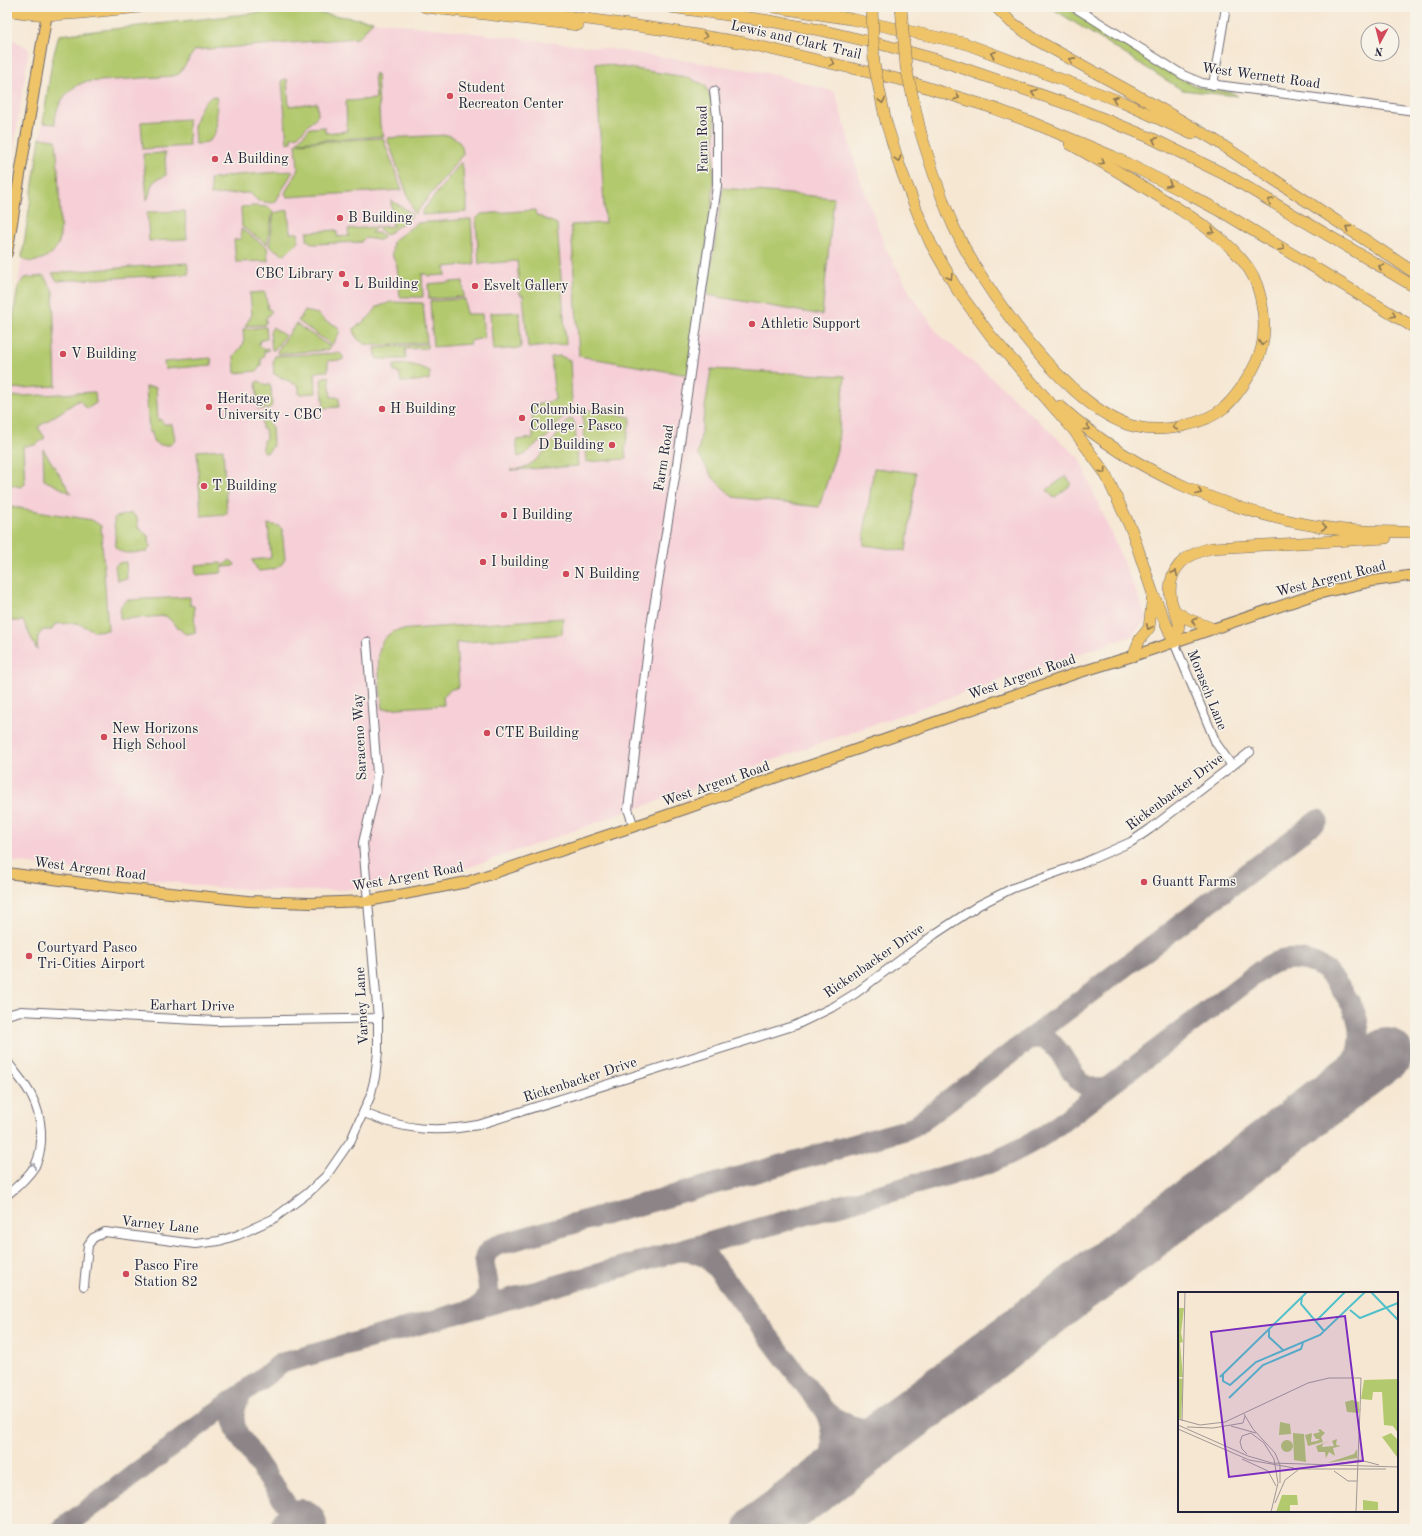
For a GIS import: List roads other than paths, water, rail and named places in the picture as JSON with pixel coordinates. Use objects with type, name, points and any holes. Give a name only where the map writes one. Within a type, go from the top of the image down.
[{"type":"highway","points":[[7,10],[28,14],[47,11],[140,7]]},
{"type":"highway","points":[[425,7],[654,34],[666,30]]},
{"type":"highway","name":"Lewis and Clark Trail","points":[[501,7],[666,30],[745,43],[885,76],[948,94],[1031,122]]},
{"type":"highway","points":[[670,7],[764,20],[828,32],[884,45],[945,62],[1070,104],[1151,138],[1230,177],[1415,287]]},
{"type":"highway","points":[[774,7],[851,19],[964,43],[1122,102],[1239,156]]},
{"type":"highway","points":[[872,7],[874,64],[886,122],[909,192],[931,244],[974,314],[1002,350],[1073,429],[1105,473],[1132,531],[1153,594],[1174,642]]},
{"type":"highway","points":[[901,7],[906,67],[921,134],[935,179],[954,227],[976,268],[1011,320],[1040,355],[1082,398],[1107,416],[1136,427],[1168,429],[1197,422],[1224,407],[1248,379],[1262,347],[1264,312],[1250,271],[1236,252],[1219,236],[1141,185],[1031,122]]},
{"type":"highway","points":[[996,7],[1011,22],[1038,41],[1150,102],[1213,139],[1415,273]]},
{"type":"highway","points":[[1031,122],[1112,156],[1190,194],[1415,328]]},
{"type":"highway","points":[[1025,376],[1068,413],[1110,445],[1156,472],[1232,505],[1283,519],[1337,529],[1415,532]]},
{"type":"highway","points":[[1174,642],[1179,626],[1171,600],[1172,579],[1179,565],[1198,551],[1222,547],[1415,536]]},
{"type":"highway","points":[[1133,656],[1140,639],[1150,628],[1153,594]]},
{"type":"highway","points":[[1175,611],[1188,619],[1214,629]]},
{"type":"main road","points":[[7,253],[47,11]]},
{"type":"main road","name":"West Argent Road","points":[[7,873],[130,889],[248,901],[311,903],[368,901],[467,882],[634,827],[1074,674],[1313,596],[1373,581],[1415,575]]},
{"type":"street","name":"West Wernett Road","points":[[1074,7],[1183,75],[1192,79],[1213,85],[1415,111]]},
{"type":"street","points":[[1213,85],[1226,7]]},
{"type":"street","name":"Farm Road","points":[[634,827],[628,809],[651,626],[676,471],[717,186],[718,116],[714,91]]},
{"type":"street","name":"Saraceno Way","points":[[367,642],[376,774],[375,792],[363,843],[368,901]]},
{"type":"street","name":"Morasch Lane","points":[[1174,642],[1212,736],[1232,766]]},
{"type":"street","name":"Rickenbacker Drive","points":[[364,1113],[395,1124],[418,1128],[442,1130],[478,1125],[796,1025],[856,993],[935,934],[979,905],[1013,888],[1083,863],[1131,842],[1250,752]]},
{"type":"street","name":"Varney Lane","points":[[84,1286],[88,1245],[94,1238],[105,1232],[195,1244],[219,1241],[256,1228],[273,1219],[308,1193],[326,1176],[351,1140],[364,1113],[375,1077],[378,1052],[378,1018],[368,901]]},
{"type":"street","name":"Earhart Drive","points":[[7,1015],[21,1011],[216,1021],[378,1018]]},
{"type":"street","points":[[7,1061],[32,1095],[37,1107],[42,1135],[35,1165],[18,1186],[7,1195]]},
{"type":"place","name":"Student Recreaton Center","points":[[450,96]]},
{"type":"place","name":"A Building","points":[[215,159]]},
{"type":"place","name":"B Building","points":[[340,218]]},
{"type":"place","name":"CBC Library","points":[[342,274]]},
{"type":"place","name":"L Building","points":[[346,284]]},
{"type":"place","name":"Esvelt Gallery","points":[[475,286]]},
{"type":"place","name":"Athletic Support","points":[[752,324]]},
{"type":"place","name":"V Building","points":[[63,354]]},
{"type":"place","name":"Heritage University - CBC","points":[[209,407]]},
{"type":"place","name":"H Building","points":[[382,409]]},
{"type":"place","name":"Columbia Basin College - Pasco","points":[[522,418]]},
{"type":"place","name":"D Building","points":[[612,445]]},
{"type":"place","name":"T Building","points":[[204,486]]},
{"type":"place","name":"I Building","points":[[504,515]]},
{"type":"place","name":"I building","points":[[483,562]]},
{"type":"place","name":"N Building","points":[[566,574]]},
{"type":"place","name":"CTE Building","points":[[487,733]]},
{"type":"place","name":"New Horizons High School","points":[[104,737]]},
{"type":"place","name":"Guantt Farms","points":[[1144,882]]},
{"type":"place","name":"Courtyard Pasco Tri-Cities Airport","points":[[29,956]]},
{"type":"place","name":"Pasco Fire Station 82","points":[[126,1274]]}]
